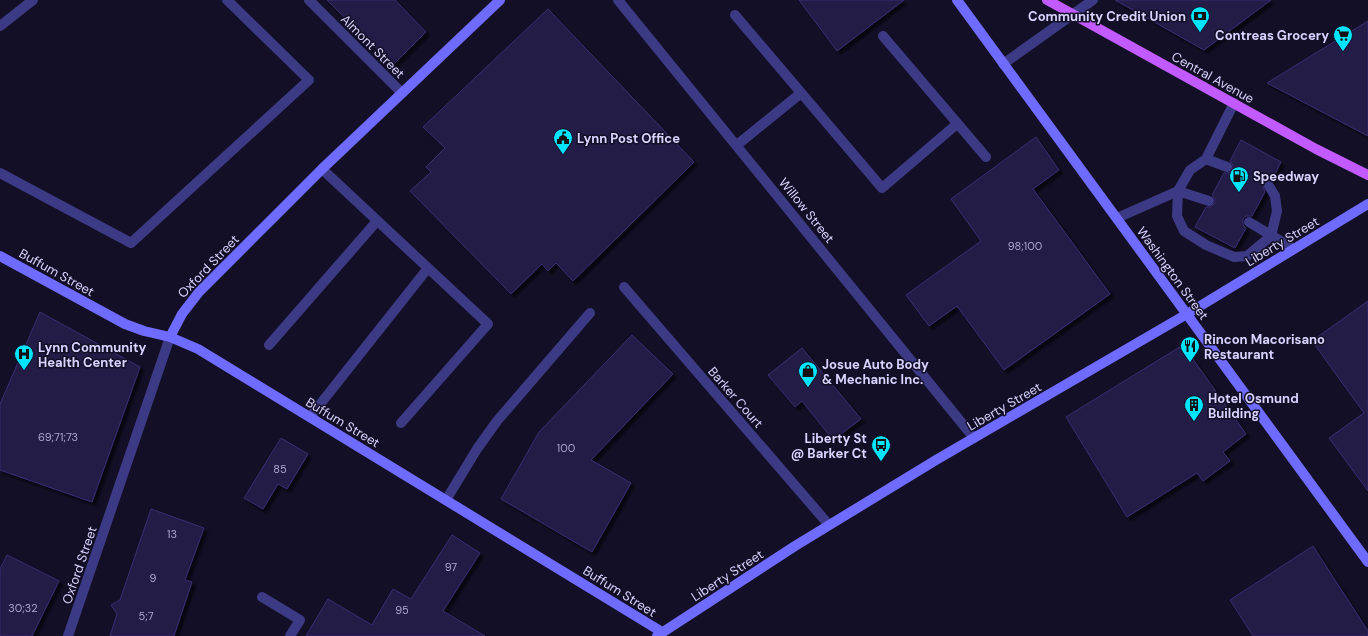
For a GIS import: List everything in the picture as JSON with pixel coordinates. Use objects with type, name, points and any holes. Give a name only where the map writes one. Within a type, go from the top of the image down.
[{"type":"main road","name":"Oxford Street","points":[[170,337],[182,314],[199,292],[322,169],[500,0]]},
{"type":"main road","name":"Washington Street","points":[[957,0],[1368,562]]},
{"type":"main road","name":"Central Avenue","points":[[1047,0],[1316,149],[1368,175]]},
{"type":"main road","name":"Liberty Street","points":[[659,634],[829,525],[974,438],[1187,314],[1368,204]]},
{"type":"main road","name":"Buffum Street","points":[[0,256],[125,324],[144,331],[170,337],[198,349],[446,500],[659,634]]},
{"type":"street","points":[[0,26],[33,0]]},
{"type":"street","points":[[0,173],[131,243],[309,80],[227,0]]},
{"type":"street","name":"Almont Street","points":[[309,0],[402,93]]},
{"type":"street","name":"Willow Street","points":[[618,0],[974,438]]},
{"type":"street","points":[[1003,64],[1094,0]]},
{"type":"street","points":[[735,15],[882,188],[958,124]]},
{"type":"street","points":[[883,36],[986,157]]},
{"type":"street","points":[[737,145],[801,93]]},
{"type":"street","points":[[1234,103],[1206,159],[1190,170],[1178,191],[1177,216],[1184,231],[1206,245],[1234,257],[1247,256],[1271,236],[1278,210],[1275,196],[1268,186]]},
{"type":"street","points":[[1206,159],[1227,167]]},
{"type":"street","points":[[322,169],[488,324],[401,423]]},
{"type":"street","points":[[1117,218],[1178,191],[1209,201]]},
{"type":"street","points":[[269,345],[377,221]]},
{"type":"street","points":[[1249,222],[1294,249]]},
{"type":"street","points":[[310,417],[428,268]]},
{"type":"street","name":"Barker Court","points":[[624,287],[829,525]]},
{"type":"street","points":[[446,500],[496,421],[590,313]]},
{"type":"street","name":"Oxford Street","points":[[68,636],[170,337]]},
{"type":"street","points":[[262,597],[300,620],[290,636]]},
{"type":"building","points":[[327,0],[395,0],[426,32],[393,65]]},
{"type":"building","points":[[799,0],[904,0],[837,51]]},
{"type":"building","name":"Community Credit Union","points":[[1115,0],[1271,0],[1204,50]]},
{"type":"building","name":"Lynn Post Office","points":[[548,9],[694,162],[573,281],[556,263],[548,271],[542,264],[511,294],[410,191],[431,172],[426,167],[445,148],[423,127]]},
{"type":"building","name":"Contreas Grocery","points":[[1368,21],[1368,136],[1267,83]]},
{"type":"building","points":[[1036,137],[1059,170],[1033,189],[1110,294],[1004,370],[957,306],[929,326],[906,295],[981,241],[951,199]]},
{"type":"building","name":"Speedway","points":[[1241,140],[1281,162],[1272,180],[1266,180],[1263,183],[1265,192],[1252,216],[1246,216],[1243,219],[1243,225],[1246,228],[1235,248],[1195,227],[1206,207],[1211,207],[1215,203],[1215,199],[1212,195],[1224,173],[1228,173],[1233,170],[1233,166],[1230,161]]},
{"type":"building","points":[[1368,301],[1368,491],[1329,438],[1364,413],[1312,341]]},
{"type":"building","points":[[40,312],[140,367],[92,502],[0,470],[0,404]]},
{"type":"building","points":[[632,335],[673,374],[591,460],[631,483],[592,552],[501,499],[539,432]]},
{"type":"building","points":[[1183,345],[1246,434],[1223,452],[1230,461],[1203,481],[1197,473],[1127,517],[1066,417]]},
{"type":"building","name":"Josue Auto Body & Mechanic Inc.","points":[[802,348],[861,419],[833,440],[802,401],[795,407],[768,375]]},
{"type":"building","points":[[281,438],[308,454],[287,489],[278,484],[263,509],[244,498]]},
{"type":"building","points":[[151,509],[204,528],[185,580],[192,582],[174,636],[110,636],[117,614],[111,605],[120,600]]},
{"type":"building","points":[[452,535],[480,553],[443,611],[485,636],[306,636],[328,599],[372,625],[393,589],[411,599]]},
{"type":"building","points":[[1313,546],[1368,631],[1368,636],[1253,636],[1230,600]]},
{"type":"building","points":[[7,555],[59,581],[32,636],[0,636],[0,569]]},
{"type":"place","name":"Community Credit Union","points":[[1200,33]]},
{"type":"place","name":"Contreas Grocery","points":[[1343,52]]},
{"type":"place","name":"Lynn Post Office","points":[[563,155]]},
{"type":"place","name":"Speedway","points":[[1239,193]]},
{"type":"place","name":"Rincon Macorisano Restaurant","points":[[1190,363]]},
{"type":"place","name":"Lynn Community Health Center","points":[[24,371]]},
{"type":"place","name":"Josue Auto Body & Mechanic Inc.","points":[[808,388]]},
{"type":"place","name":"Hotel Osmund Building","points":[[1194,422]]},
{"type":"place","name":"Liberty St @ Barker Ct","points":[[881,462]]}]
